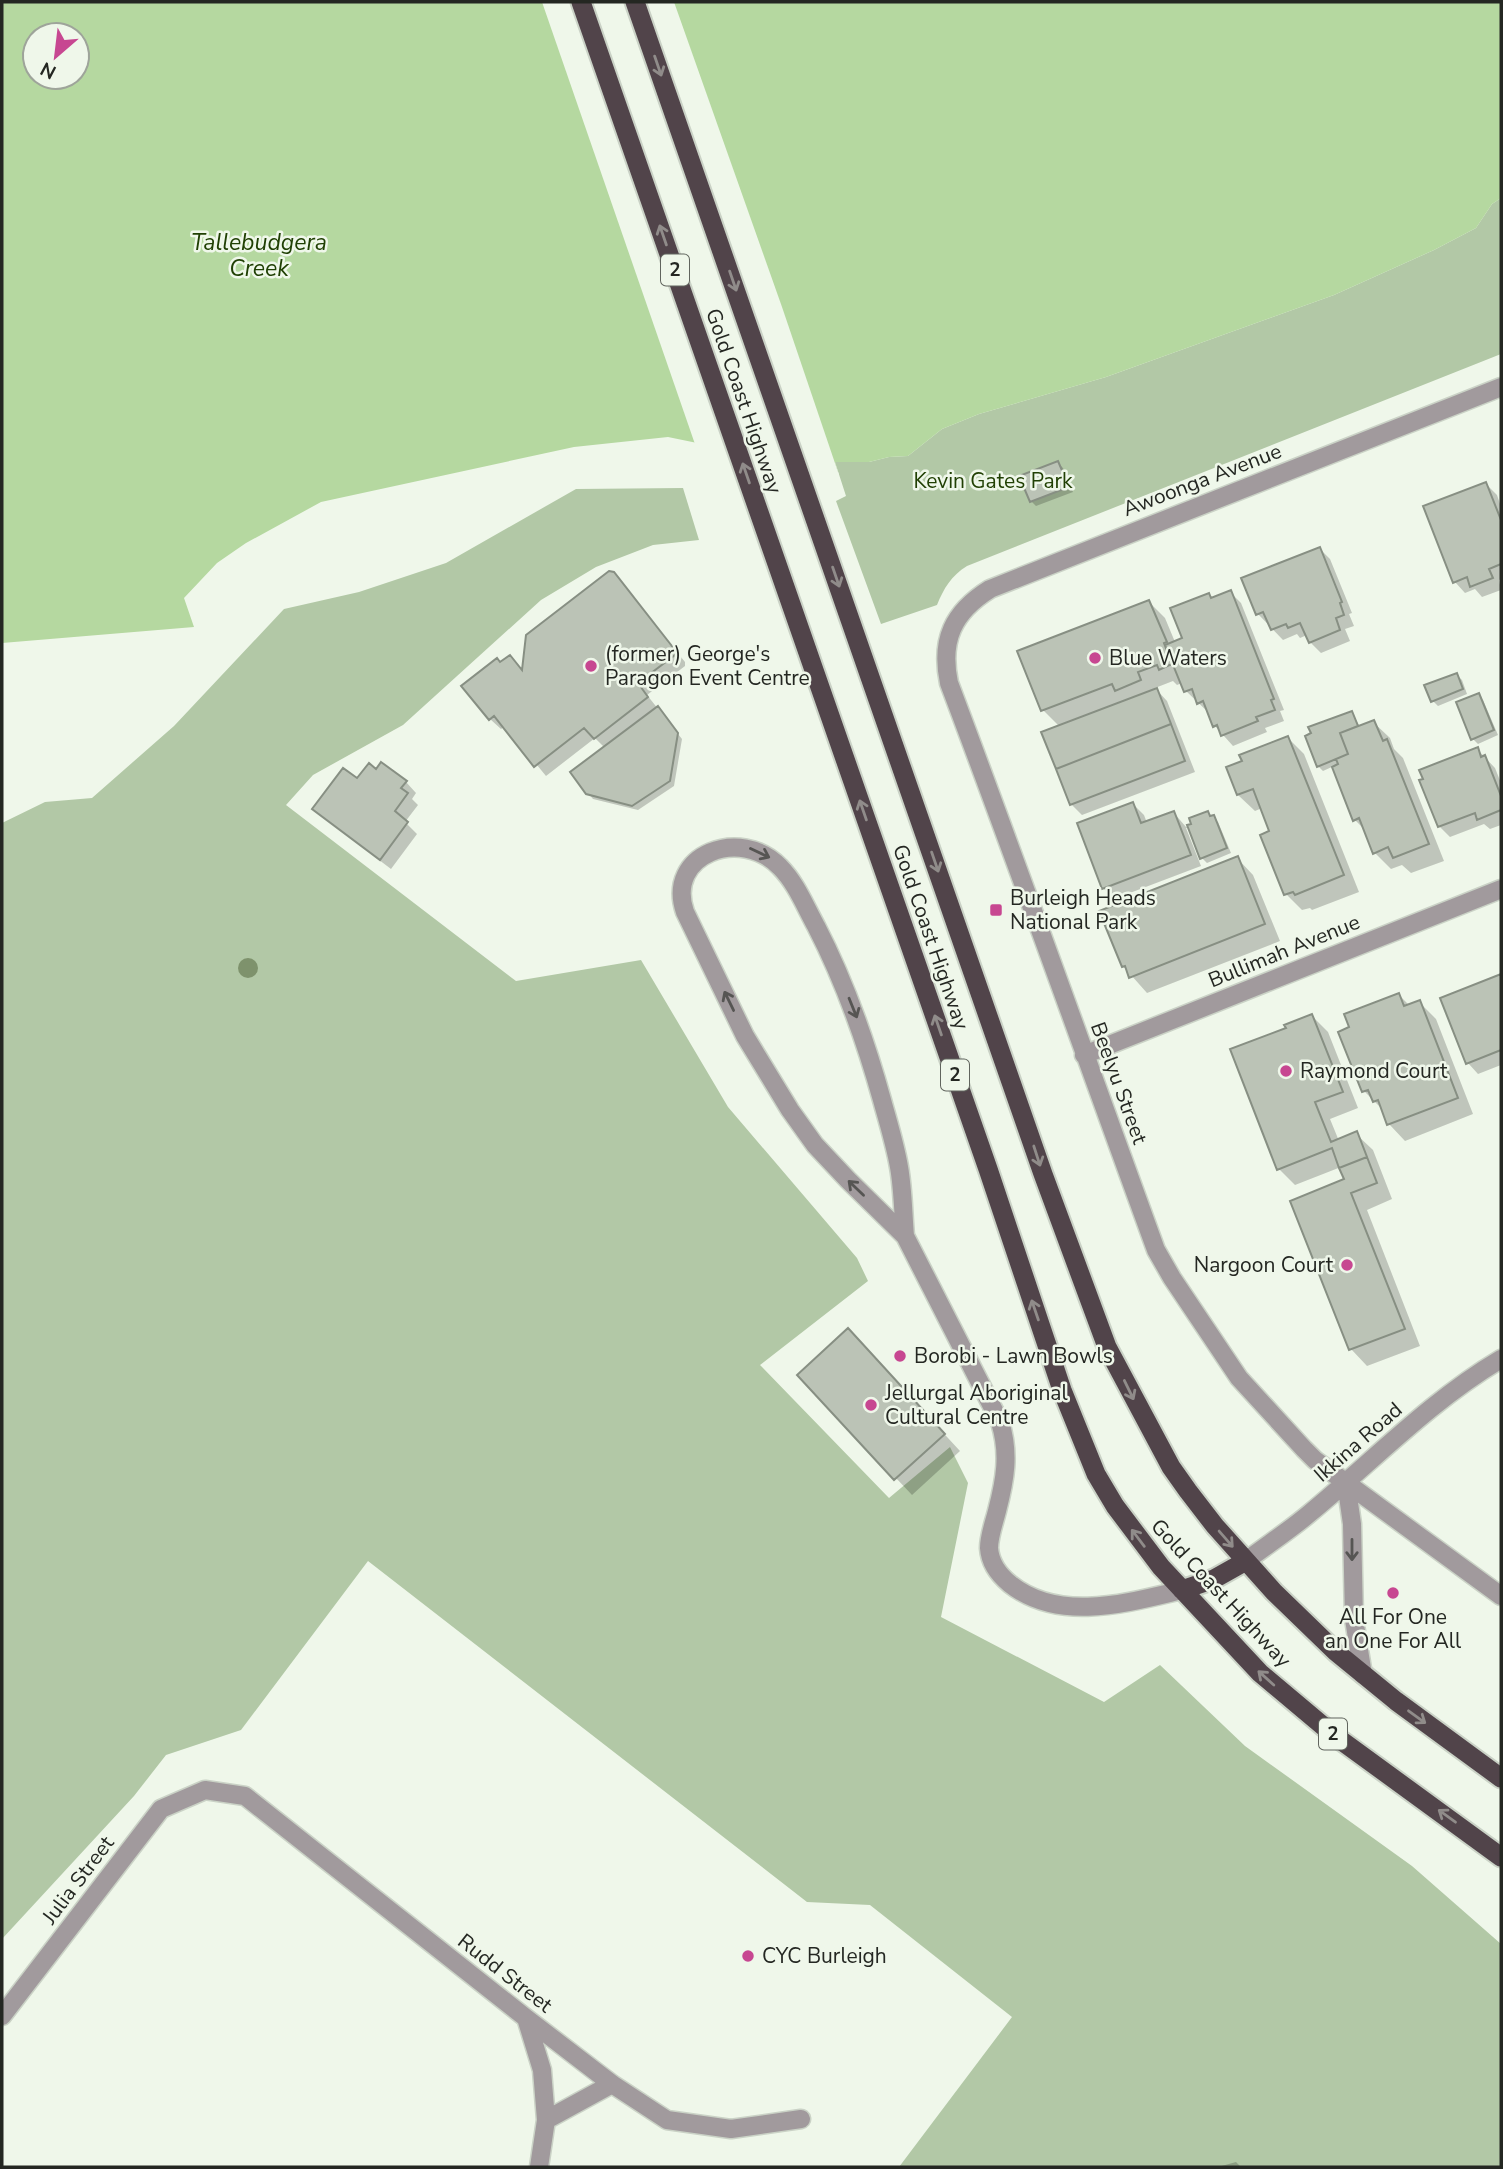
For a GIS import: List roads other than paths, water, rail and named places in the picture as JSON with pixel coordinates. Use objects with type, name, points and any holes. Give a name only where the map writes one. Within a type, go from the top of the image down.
[{"type":"highway","name":"Gold Coast Highway","points":[[581,2],[988,1169],[1062,1390],[1097,1474],[1115,1506],[1160,1567],[1232,1644],[1286,1696],[1335,1736],[1501,1857]]},
{"type":"highway","name":"Gold Coast Highway","points":[[635,2],[1043,1174],[1107,1347],[1171,1467],[1215,1526],[1245,1560],[1336,1652],[1363,1675],[1501,1778]]},
{"type":"highway","points":[[1182,1590],[1214,1579],[1245,1560]]},
{"type":"street","name":"Awoonga Avenue","points":[[946,646],[949,634],[963,611],[975,598],[1000,584],[1501,387]]},
{"type":"street","name":"Beelyu Street","points":[[946,646],[949,682],[1156,1250],[1172,1278],[1226,1361],[1252,1394],[1315,1460],[1501,1596]]},
{"type":"street","points":[[905,1236],[899,1167],[886,1114],[861,1028],[826,945],[791,880],[772,859],[746,847],[719,848],[697,862],[685,876],[681,894],[685,912],[745,1036],[790,1110],[816,1144],[905,1236],[979,1376],[1000,1422],[1006,1441],[1007,1458],[1005,1482],[990,1537],[989,1550],[993,1565],[1002,1577],[1024,1594],[1041,1601],[1083,1607],[1122,1604],[1182,1590]]},
{"type":"street","name":"Bullimah Avenue","points":[[1084,1055],[1501,889]]},
{"type":"street","name":"Ikkina Road","points":[[1245,1560],[1287,1531],[1438,1402],[1501,1359]]},
{"type":"street","points":[[1346,1482],[1352,1524],[1354,1619],[1363,1675]]},
{"type":"street","name":"Julia Street","points":[[2,2016],[161,1809],[205,1790]]},
{"type":"street","name":"Rudd Street","points":[[205,1790],[245,1796],[526,2018],[612,2084],[667,2120],[731,2129],[801,2119]]},
{"type":"street","points":[[526,2018],[542,2070],[546,2120],[539,2167]]},
{"type":"street","points":[[546,2120],[612,2084]]},
{"type":"water","name":"Tallebudgera Creek","points":[[2,2],[1501,2],[1501,198],[1492,204],[1476,228],[1434,250],[1334,295],[1106,377],[979,414],[942,429],[908,456],[869,462],[835,462],[838,472],[668,437],[574,447],[321,502],[246,543],[217,563],[184,598],[194,627],[2,643]]},
{"type":"place","name":"Blue Waters","points":[[1095,658]]},
{"type":"place","name":"(former) George's Paragon Event Centre","points":[[591,666]]},
{"type":"place","name":"Burleigh Heads National Park","points":[[996,910]]},
{"type":"place","name":"Raymond Court","points":[[1286,1071]]},
{"type":"place","name":"Nargoon Court","points":[[1347,1265]]},
{"type":"place","name":"Borobi - Lawn Bowls","points":[[900,1356]]},
{"type":"place","name":"Jellurgal Aboriginal Cultural Centre","points":[[871,1405]]},
{"type":"place","name":"All For One an One For All","points":[[1393,1593]]},
{"type":"place","name":"CYC Burleigh","points":[[748,1956]]},
{"type":"park label","name":"Kevin Gates Park","points":[[993,481]]}]
